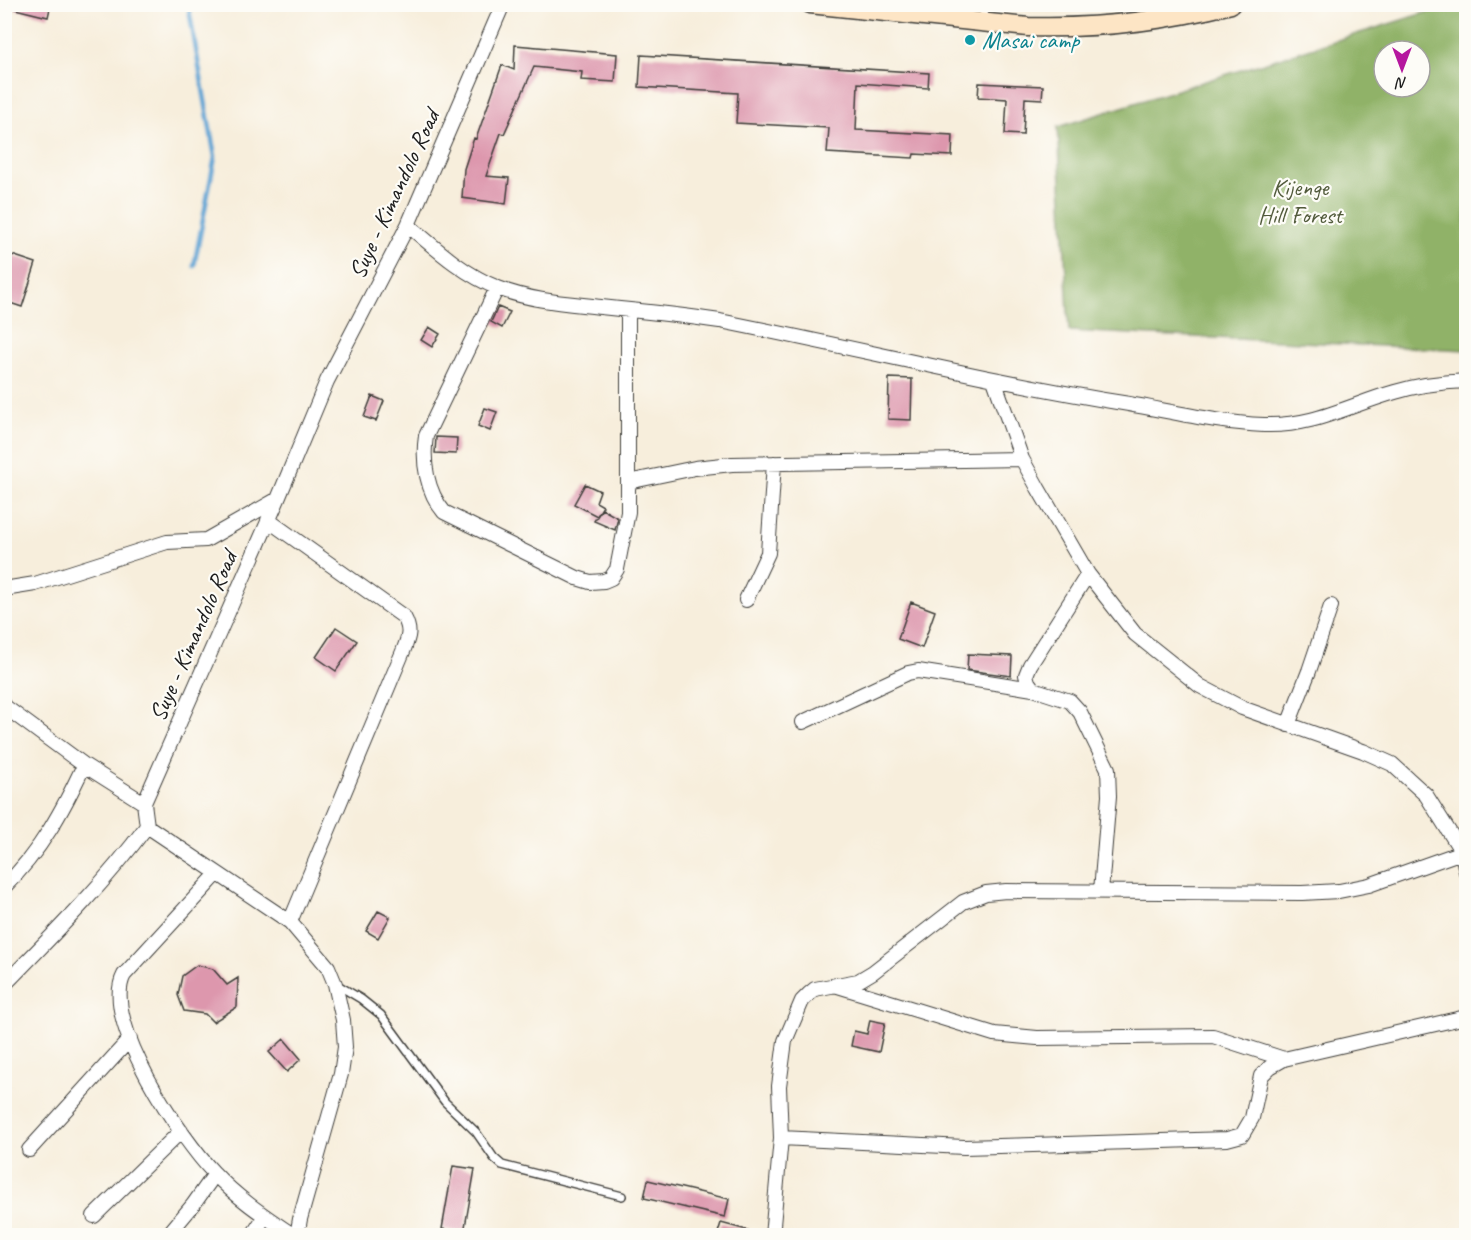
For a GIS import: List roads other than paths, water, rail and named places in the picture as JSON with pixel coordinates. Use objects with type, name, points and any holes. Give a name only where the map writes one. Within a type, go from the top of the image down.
[{"type":"main road","points":[[810,4],[1028,27],[1098,26],[1180,17],[1230,5]]},
{"type":"street","name":"Suye - Kimandolo Road","points":[[144,803],[278,499],[327,381],[408,225],[503,4]]},
{"type":"street","points":[[408,225],[440,253],[469,273],[497,288],[542,301],[720,321],[994,380],[1222,420],[1264,425],[1299,424],[1335,414],[1395,392],[1443,382],[1467,381]]},
{"type":"street","points":[[497,288],[426,436],[425,461],[435,502],[444,512],[577,578],[590,582],[611,578],[617,569],[628,512],[628,310]]},
{"type":"street","points":[[772,1236],[782,1138],[780,1086],[785,1041],[802,1000],[815,989],[858,981],[873,972],[963,902],[986,893],[1006,891],[1302,893],[1339,891],[1465,859],[1426,795],[1392,764],[1363,751],[1242,708],[1200,686],[1134,634],[1088,574],[1022,459],[994,380]]},
{"type":"street","points":[[628,482],[695,468],[732,464],[1022,459]]},
{"type":"street","points":[[746,600],[768,553],[774,463]]},
{"type":"street","points":[[4,589],[44,582],[167,542],[206,540],[278,499]]},
{"type":"street","points":[[268,520],[404,617],[409,626],[409,635],[404,649],[290,922]]},
{"type":"street","points":[[1033,689],[1026,675],[1030,665],[1088,574]]},
{"type":"street","points":[[1288,724],[1331,606]]},
{"type":"street","points":[[803,722],[908,673],[918,671],[1033,689],[1070,701],[1080,712],[1108,769],[1109,795],[1101,891]]},
{"type":"street","points":[[4,706],[84,765],[144,803],[147,826],[96,890],[4,985]]},
{"type":"street","points":[[4,886],[32,858],[46,837],[61,814],[84,765]]},
{"type":"street","points":[[147,826],[290,922],[328,967],[335,984],[343,1020],[345,1047],[341,1074],[296,1236],[266,1216],[215,1174],[181,1131],[168,1113],[136,1055],[120,1011],[118,995],[124,975],[217,874]]},
{"type":"street","points":[[838,986],[994,1034],[1037,1038],[1213,1036],[1284,1059]]},
{"type":"street","points":[[782,1138],[964,1147],[1227,1139],[1242,1135],[1252,1118],[1261,1076],[1270,1067],[1284,1059],[1467,1017]]},
{"type":"street","points":[[29,1150],[130,1039]]},
{"type":"street","points":[[94,1216],[181,1131]]},
{"type":"street","points":[[166,1236],[193,1205],[215,1174]]},
{"type":"street","points":[[252,1236],[266,1216]]},
{"type":"lane","points":[[980,4],[988,22]]},
{"type":"lane","points":[[335,984],[361,999],[381,1016],[445,1102],[476,1132],[494,1158],[502,1165],[622,1196]]},
{"type":"waterway","points":[[188,4],[215,157],[194,266]]},
{"type":"place","name":"Masai camp","points":[[970,40]]},
{"type":"park label","name":"Kijenge Hill Forest","points":[[1300,201]]}]
